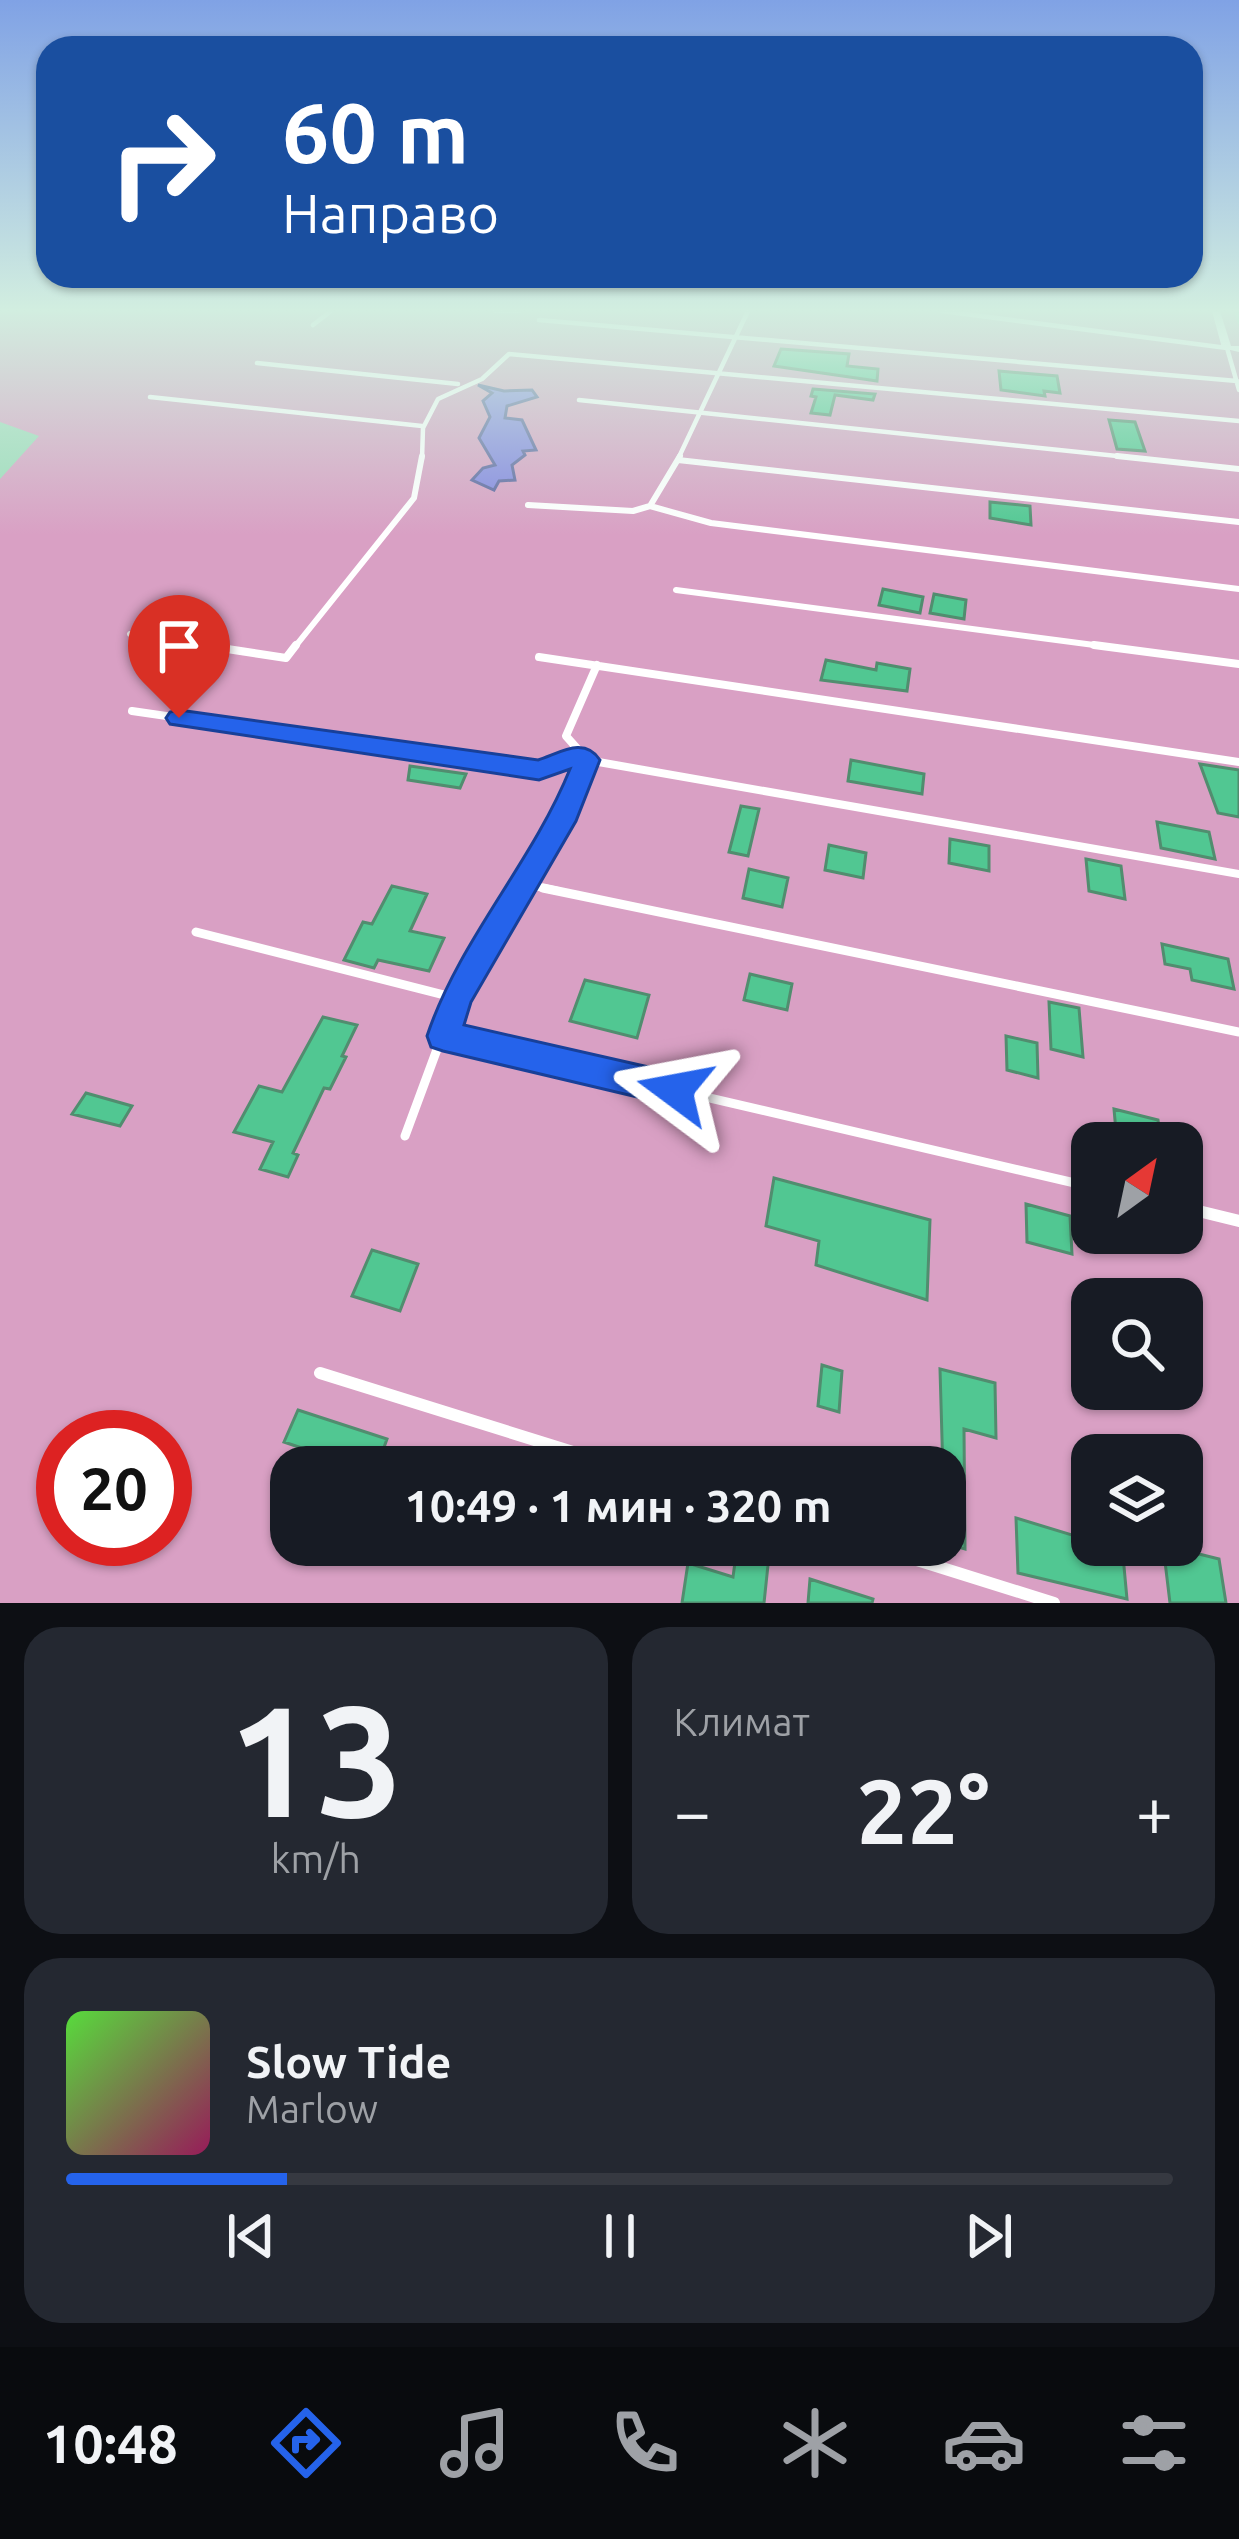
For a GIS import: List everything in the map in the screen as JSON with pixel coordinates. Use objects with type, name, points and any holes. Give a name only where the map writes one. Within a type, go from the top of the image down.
[{"type":"lane","points":[[130,634],[286,658],[414,498],[424,479],[422,426],[433,403],[457,386]]},
{"type":"lane","points":[[650,506],[648,502],[678,460],[710,386]]},
{"type":"lane","points":[[872,386],[1239,421]]},
{"type":"lane","points":[[150,397],[422,426]]},
{"type":"lane","points":[[579,400],[1239,469]]},
{"type":"lane","points":[[678,460],[1239,522]]},
{"type":"lane","points":[[528,505],[633,512],[650,506],[711,523],[1239,589]]},
{"type":"lane","points":[[676,590],[1239,664]]},
{"type":"lane","points":[[539,657],[1239,762]]},
{"type":"lane","points":[[585,757],[566,736],[597,665]]},
{"type":"lane","points":[[132,711],[539,770],[585,757],[1239,874]]},
{"type":"lane","points":[[405,1136],[456,998],[562,821],[585,757]]},
{"type":"lane","points":[[525,884],[1239,1032]]},
{"type":"lane","points":[[196,932],[456,998]]},
{"type":"lane","points":[[443,1036],[1071,1181]]},
{"type":"lane","points":[[1203,1213],[1239,1221]]},
{"type":"lane","points":[[320,1372],[554,1446]]},
{"type":"lane","points":[[936,1566],[1054,1603]]},
{"type":"shaded area","points":[[0,386],[1239,386],[1239,1603],[0,1603],[0,479],[39,436],[0,422]]},
{"type":"water","points":[[479,386],[532,390],[537,397],[507,406],[505,418],[522,420],[536,450],[523,451],[525,455],[512,465],[515,480],[499,481],[494,490],[472,480],[483,468],[495,465],[479,438],[490,417],[483,401],[492,393]]},
{"type":"building","points":[[1001,386],[1059,386],[1060,393],[1044,391],[1045,396],[1001,390]]},
{"type":"building","points":[[813,389],[875,394],[873,400],[835,395],[830,415],[811,413],[816,397],[811,396]]},
{"type":"building","points":[[1109,420],[1135,422],[1145,451],[1117,449]]},
{"type":"building","points":[[990,502],[1030,506],[1031,525],[990,518]]},
{"type":"building","points":[[883,589],[923,597],[920,613],[879,605]]},
{"type":"building","points":[[934,594],[966,600],[964,619],[930,613]]},
{"type":"building","points":[[826,660],[876,670],[877,663],[910,669],[907,691],[821,680]]},
{"type":"building","points":[[851,760],[924,774],[922,794],[848,781]]},
{"type":"building","points":[[1200,764],[1239,770],[1239,817],[1218,813]]},
{"type":"building","points":[[410,766],[466,774],[460,788],[408,780]]},
{"type":"building","points":[[741,806],[759,809],[748,856],[729,852]]},
{"type":"building","points":[[1157,822],[1209,832],[1215,859],[1161,848]]},
{"type":"building","points":[[950,839],[989,846],[989,871],[949,863]]},
{"type":"building","points":[[829,845],[866,853],[863,878],[825,870]]},
{"type":"building","points":[[1086,859],[1121,866],[1125,899],[1089,891]]},
{"type":"building","points":[[749,869],[788,878],[782,907],[743,898]]},
{"type":"building","points":[[392,886],[427,894],[410,931],[444,938],[429,971],[378,960],[374,968],[344,960],[363,922],[372,924]]},
{"type":"building","points":[[1162,944],[1228,959],[1234,989],[1192,980],[1190,969],[1165,964]]},
{"type":"building","points":[[750,974],[792,984],[787,1010],[744,1000]]},
{"type":"building","points":[[585,980],[649,995],[637,1038],[570,1021]]},
{"type":"building","points":[[1049,1002],[1079,1008],[1083,1057],[1051,1049]]},
{"type":"building","points":[[323,1017],[357,1025],[342,1056],[346,1057],[330,1089],[324,1088],[293,1153],[298,1155],[288,1177],[260,1169],[273,1142],[234,1132],[259,1086],[282,1092]]},
{"type":"building","points":[[1006,1036],[1037,1043],[1038,1078],[1007,1070]]},
{"type":"building","points":[[86,1093],[132,1106],[120,1126],[72,1114]]},
{"type":"building","points":[[1114,1109],[1158,1122],[1115,1122]]},
{"type":"building","points":[[774,1178],[930,1220],[927,1300],[816,1265],[819,1241],[766,1226]]},
{"type":"building","points":[[1026,1204],[1070,1216],[1071,1254],[1027,1242]]},
{"type":"building","points":[[372,1250],[418,1264],[400,1311],[352,1296]]},
{"type":"building","points":[[822,1365],[842,1371],[839,1412],[818,1406]]},
{"type":"building","points":[[940,1369],[995,1383],[996,1438],[964,1429],[964,1446],[942,1446]]},
{"type":"building","points":[[298,1410],[387,1439],[384,1446],[284,1442]]},
{"type":"building","points":[[1016,1518],[1071,1535],[1071,1566],[1124,1566],[1127,1599],[1018,1573]]},
{"type":"building","points":[[1203,1555],[1219,1559],[1226,1603],[1170,1603],[1166,1566],[1203,1566]]},
{"type":"building","points":[[688,1566],[733,1577],[734,1566],[768,1566],[764,1603],[682,1603]]},
{"type":"building","points":[[810,1579],[873,1599],[872,1603],[808,1603]]},
{"type":"route","points":[[179,718],[539,770],[582,754],[587,760],[562,821],[456,998],[443,1036],[675,1090]]}]
